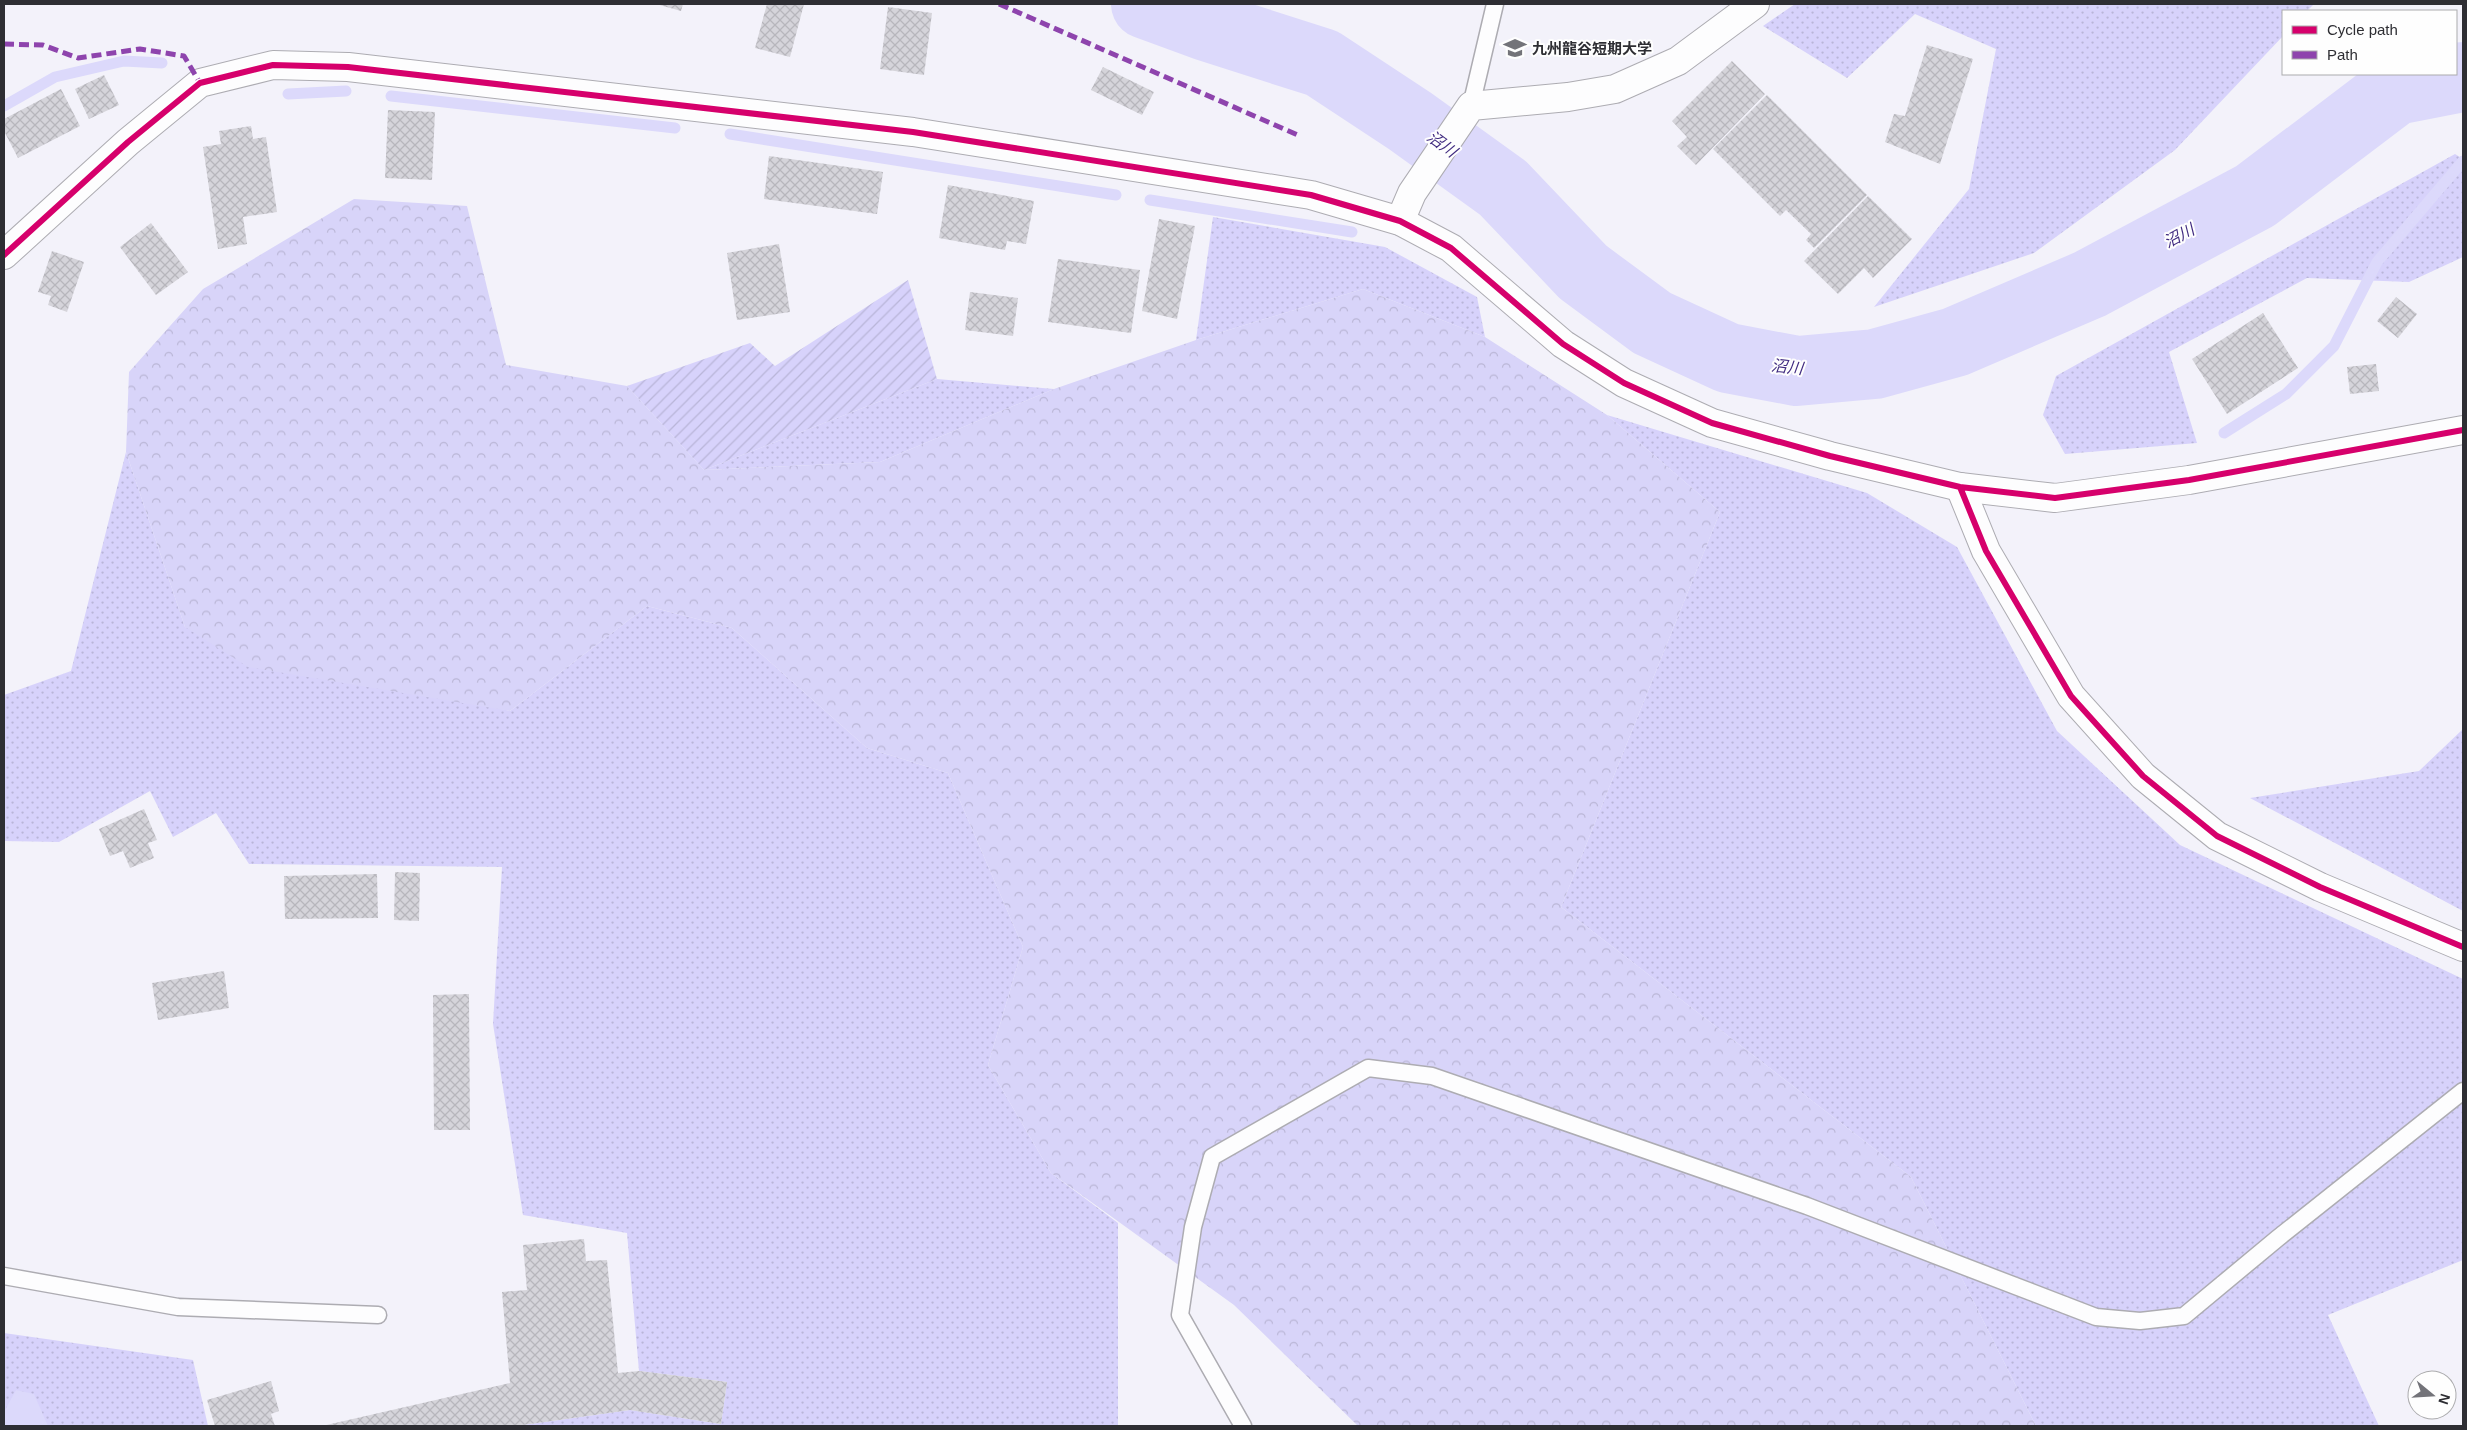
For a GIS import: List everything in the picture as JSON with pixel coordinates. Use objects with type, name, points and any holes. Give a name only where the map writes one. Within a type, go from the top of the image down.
[{"type":"street","points":[[1400,221],[1412,193],[1471,106],[1568,97],[1615,89],[1678,61],[1755,4]]},
{"type":"street","points":[[4,255],[128,142],[200,83],[273,65],[348,67],[913,132],[1311,195],[1400,221],[1451,248],[1563,344],[1624,384],[1712,423],[1830,456],[1960,486],[2055,498],[2189,480],[2463,430]]},
{"type":"street","points":[[1960,486],[1986,551],[2070,696],[2143,776],[2217,836],[2320,887],[2463,947]]},
{"type":"lane","points":[[1471,106],[1495,4]]},
{"type":"lane","points":[[1243,1426],[1180,1315],[1193,1227],[1212,1156],[1368,1068],[1432,1076],[1807,1206],[2096,1317],[2140,1321],[2184,1316],[2278,1238],[2463,1091]]},
{"type":"lane","points":[[4,1276],[178,1308],[378,1315]]},
{"type":"shaded area","points":[[1795,4],[2314,4],[2308,10],[2282,10],[2282,37],[2175,150],[2034,253],[1874,307],[1969,189],[1996,49],[1915,14],[1847,78],[1763,26]]},
{"type":"shaded area","points":[[2455,154],[2463,159],[2463,257],[2409,282],[2307,278],[2169,352],[2197,443],[2065,454],[2043,415],[2056,376]]},
{"type":"shaded area","points":[[1213,217],[1385,247],[1477,297],[1485,337],[1363,289],[1196,340]]},
{"type":"shaded area","points":[[908,280],[937,379],[704,470],[627,386],[750,343],[775,366]]},
{"type":"shaded area","points":[[937,379],[1054,389],[880,462],[704,470]]},
{"type":"shaded area","points":[[1607,415],[1867,493],[1957,547],[2057,731],[2180,845],[2463,979],[2463,1260],[2328,1315],[2379,1426],[2036,1426],[1911,1177],[1561,907],[1720,512]]},
{"type":"shaded area","points":[[126,452],[185,627],[510,711],[647,606],[732,628],[867,748],[948,773],[1023,947],[988,1065],[1051,1173],[1118,1223],[1118,1426],[516,1426],[630,1410],[721,1424],[727,1382],[639,1371],[627,1233],[523,1215],[493,1024],[502,867],[249,864],[216,813],[173,837],[150,791],[59,842],[4,841],[4,695],[71,671]]},
{"type":"shaded area","points":[[2463,729],[2463,911],[2250,798],[2419,771]]},
{"type":"shaded area","points":[[4,1333],[193,1360],[208,1426],[4,1426]]},
{"type":"green space","points":[[354,199],[467,206],[506,365],[627,386],[704,470],[880,462],[1054,389],[1196,340],[1363,289],[1485,337],[1607,415],[1720,512],[1561,907],[1911,1177],[2036,1426],[1358,1426],[1234,1305],[1051,1173],[988,1065],[1023,947],[948,773],[867,748],[732,628],[647,606],[510,711],[248,667],[185,627],[126,452],[129,372],[203,289]]},
{"type":"water","points":[[16,1390],[34,1394],[48,1426],[4,1426],[4,1412]]},
{"type":"building","points":[[656,4],[683,4],[681,11]]},
{"type":"building","points":[[767,4],[804,4],[790,57],[755,48]]},
{"type":"building","points":[[888,7],[932,13],[924,75],[880,69]]},
{"type":"building","points":[[1927,45],[1973,59],[1940,164],[1885,142],[1894,114],[1905,116]]},
{"type":"building","points":[[1732,61],[1765,94],[1696,165],[1677,146],[1687,137],[1672,121]]},
{"type":"building","points":[[1103,67],[1154,92],[1142,115],[1091,90]]},
{"type":"building","points":[[104,75],[119,105],[89,119],[75,89]]},
{"type":"building","points":[[61,89],[80,126],[18,158],[4,131],[4,119]]},
{"type":"building","points":[[1767,95],[1867,195],[1814,248],[1806,240],[1811,234],[1786,210],[1780,216],[1713,149]]},
{"type":"building","points":[[388,110],[435,112],[432,180],[385,178]]},
{"type":"building","points":[[251,126],[253,139],[266,137],[277,212],[243,217],[247,244],[218,249],[203,147],[221,144],[219,131]]},
{"type":"building","points":[[769,156],[883,172],[877,214],[764,199]]},
{"type":"building","points":[[948,185],[1034,201],[1026,244],[1007,241],[1005,250],[939,238]]},
{"type":"building","points":[[1868,196],[1912,239],[1873,278],[1864,268],[1838,294],[1804,261]]},
{"type":"building","points":[[1159,219],[1195,226],[1177,319],[1142,311]]},
{"type":"building","points":[[151,223],[188,272],[156,295],[120,247]]},
{"type":"building","points":[[779,244],[790,312],[737,320],[727,253]]},
{"type":"building","points":[[52,251],[84,262],[67,312],[48,305],[51,296],[38,292]]},
{"type":"building","points":[[1058,259],[1140,270],[1131,333],[1048,322]]},
{"type":"building","points":[[970,292],[1018,298],[1013,336],[965,330]]},
{"type":"building","points":[[2396,297],[2417,314],[2398,338],[2377,321]]},
{"type":"building","points":[[2263,313],[2298,368],[2227,414],[2192,359]]},
{"type":"building","points":[[2376,364],[2379,391],[2350,394],[2347,367]]},
{"type":"building","points":[[144,809],[157,840],[148,843],[154,858],[130,868],[123,851],[110,856],[99,829]]},
{"type":"building","points":[[395,872],[420,873],[419,921],[394,920]]},
{"type":"building","points":[[377,874],[378,918],[285,919],[284,876]]},
{"type":"building","points":[[224,971],[229,1008],[158,1020],[152,983]]},
{"type":"building","points":[[469,994],[470,1130],[434,1130],[433,995]]},
{"type":"building","points":[[584,1239],[586,1261],[607,1260],[618,1373],[639,1371],[727,1382],[721,1424],[630,1410],[516,1426],[322,1426],[510,1383],[502,1292],[527,1290],[523,1245]]},
{"type":"building","points":[[271,1381],[279,1411],[271,1414],[275,1426],[215,1426],[207,1400]]},
{"type":"waterway","name":"沼川","points":[[1146,4],[1206,26],[1322,63],[1410,121],[1503,188],[1583,272],[1652,323],[1728,358],[1797,371],[1875,364],[1955,342],[2090,284],[2255,196],[2395,90],[2463,77]]},
{"type":"waterway","points":[[4,106],[55,77],[124,61],[162,63]]},
{"type":"waterway","points":[[288,94],[346,91]]},
{"type":"waterway","points":[[391,96],[675,128]]},
{"type":"waterway","points":[[730,134],[1116,195]]},
{"type":"waterway","points":[[2224,433],[2286,394],[2334,346],[2377,262],[2463,161]]},
{"type":"waterway","points":[[1150,200],[1352,232]]},
{"type":"marked path","points":[[999,4],[1300,136]]},
{"type":"marked path","points":[[4,44],[43,45],[78,58],[140,49],[184,56],[200,83]]},
{"type":"cycle path","points":[[4,255],[128,142],[200,83],[273,65],[348,67],[913,132],[1311,195],[1400,221],[1451,248],[1563,344],[1624,383],[1712,423],[1830,456],[1960,487],[2055,498],[2189,480],[2463,430]]},
{"type":"cycle path","points":[[1960,487],[1986,551],[2071,696],[2143,776],[2217,836],[2320,887],[2463,947]]},
{"type":"place","name":"九州龍谷短期大学","points":[[1515,48]]}]
